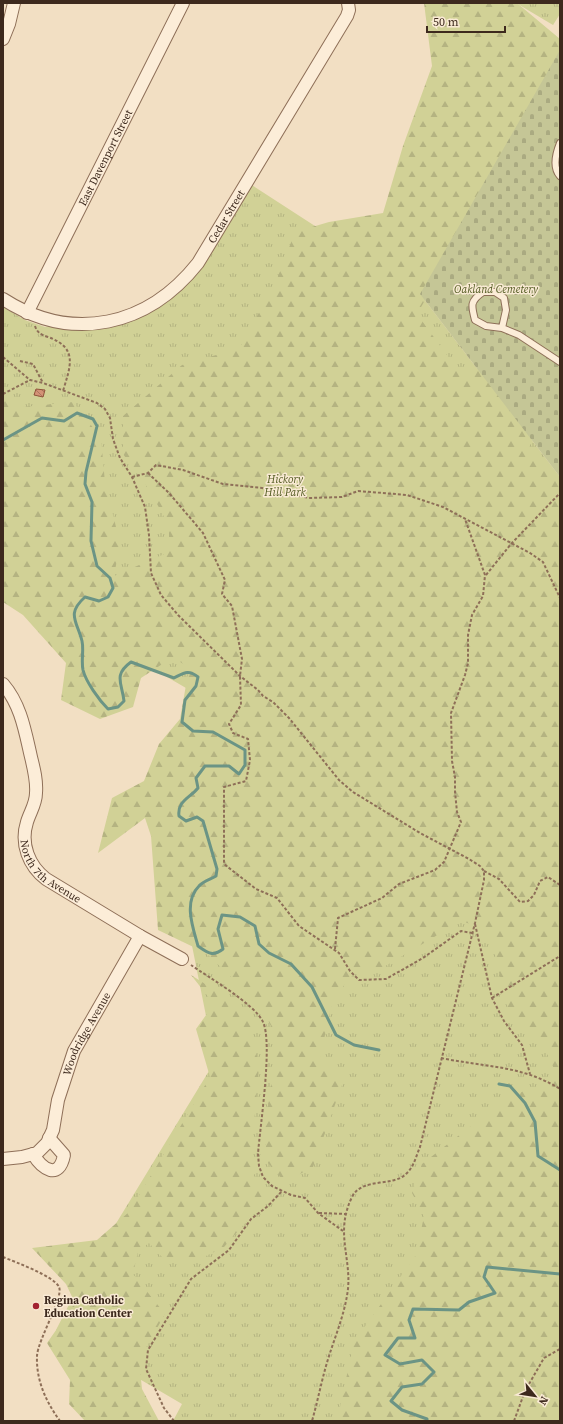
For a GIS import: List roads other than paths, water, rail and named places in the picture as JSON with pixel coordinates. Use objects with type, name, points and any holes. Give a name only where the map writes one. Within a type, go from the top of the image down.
[{"type":"street","points":[[3,39],[9,24],[14,3]]},
{"type":"street","name":"East Davenport Street","points":[[31,314],[183,3]]},
{"type":"street","name":"Cedar Street","points":[[3,300],[31,314],[64,323],[84,324],[122,319],[157,303],[186,278],[198,263],[347,16],[349,10],[348,3]]},
{"type":"street","name":"North 7th Avenue","points":[[3,684],[16,702],[21,714],[36,782],[34,807],[27,822],[25,833],[25,845],[31,862],[46,879],[140,936],[182,959]]},
{"type":"street","name":"Woodridge Avenue","points":[[33,1154],[36,1153],[49,1138],[62,1086],[74,1051],[140,936]]},
{"type":"street","points":[[3,1159],[33,1154],[40,1164],[46,1169],[52,1171],[58,1169],[63,1163],[64,1155],[49,1138]]},
{"type":"lane","points":[[560,143],[555,159],[560,176]]},
{"type":"lane","points":[[502,328],[506,310],[504,298],[495,292],[483,292],[474,299],[472,308],[475,320],[486,326],[502,328],[519,335],[560,362]]},
{"type":"waterway","points":[[3,440],[42,418],[64,421],[77,413],[93,419],[97,426],[86,472],[85,484],[92,502],[91,541],[97,566],[110,578],[113,588],[108,597],[99,601],[85,597],[79,603],[74,613],[74,618],[82,641],[82,667],[87,680],[97,696],[108,709],[118,707],[124,701],[120,675],[125,667],[131,662],[174,678],[189,672],[198,677],[196,686],[185,700],[182,722],[193,731],[213,732],[245,750],[245,765],[239,774],[229,766],[205,766],[196,778],[198,788],[182,803],[179,811],[179,816],[186,821],[197,817],[203,821],[217,869],[216,876],[201,884],[194,892],[191,900],[190,907],[192,923],[198,946],[210,953],[216,953],[223,949],[218,929],[222,915],[240,917],[255,926],[259,944],[269,953],[291,964],[312,987],[336,1035],[354,1045],[379,1050]]},
{"type":"waterway","points":[[499,1084],[510,1086],[525,1103],[535,1122],[538,1156],[560,1170]]},
{"type":"waterway","points":[[427,1421],[427,1419],[402,1410],[391,1401],[402,1387],[422,1384],[434,1372],[422,1360],[400,1364],[385,1355],[398,1338],[415,1338],[409,1320],[413,1309],[459,1310],[469,1302],[495,1293],[484,1277],[487,1267],[560,1274]]},
{"type":"place","name":"Regina Catholic Education Center","points":[[36,1306]]},
{"type":"park label","name":"Oakland Cemetery","points":[[496,289]]},
{"type":"park label","name":"Hickory Hill Park","points":[[285,485]]}]
